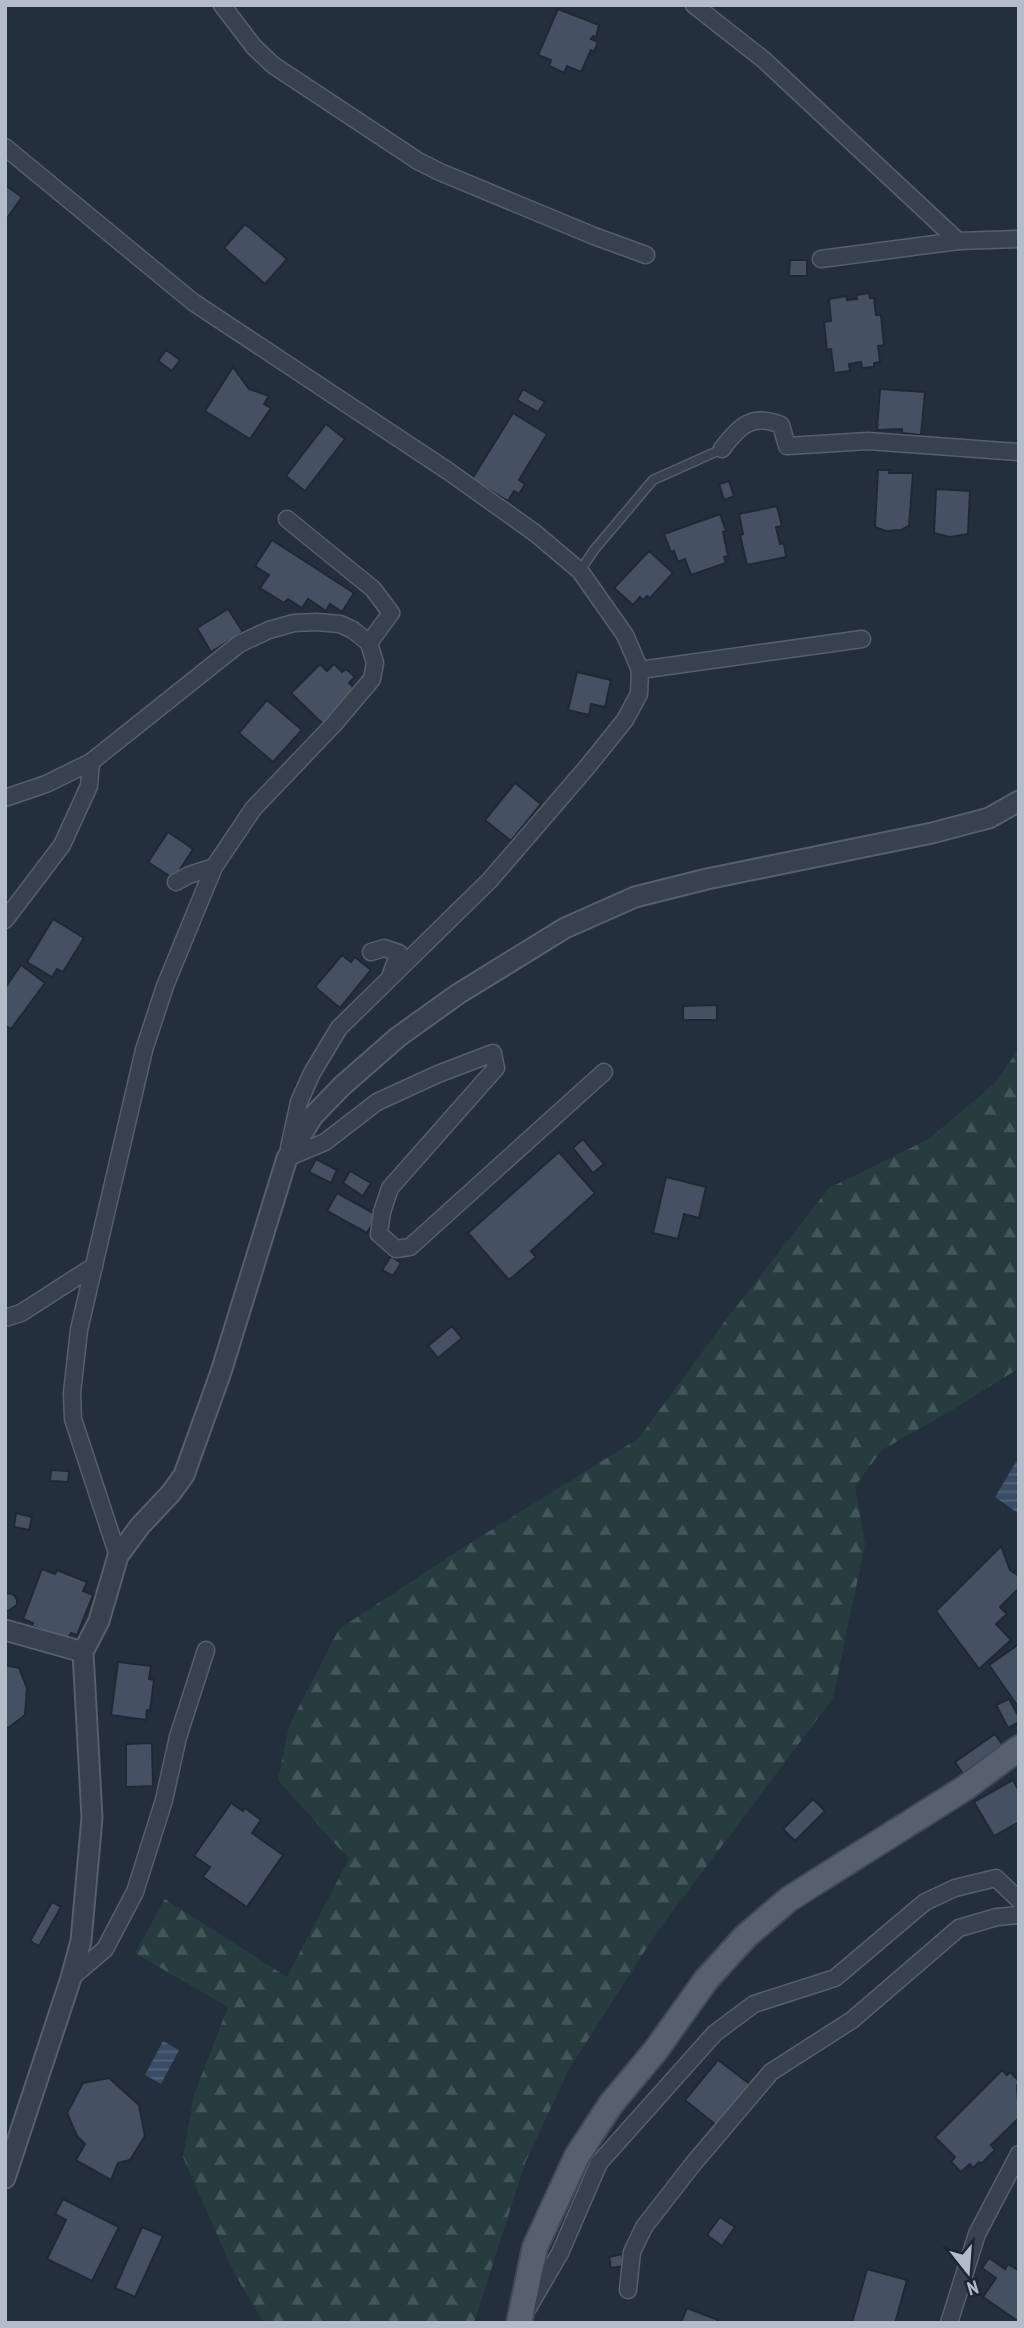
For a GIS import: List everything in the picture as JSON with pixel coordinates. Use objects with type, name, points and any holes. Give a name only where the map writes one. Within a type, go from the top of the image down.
[{"type":"main road","points":[[519,2323],[535,2247],[577,2156],[611,2104],[656,2050],[706,1980],[746,1936],[789,1899],[965,1788],[1019,1748]]},
{"type":"street","points":[[222,5],[254,47],[273,65],[418,160],[456,180],[646,255]]},
{"type":"street","points":[[694,5],[764,60],[958,240]]},
{"type":"street","points":[[5,147],[193,302],[448,471],[535,533],[580,571],[625,635],[640,670],[639,694],[625,720],[490,880],[339,1028],[299,1102],[287,1158],[221,1371],[184,1475],[118,1556],[109,1594],[83,1652],[92,1818],[81,1941],[5,2178]]},
{"type":"street","points":[[821,259],[958,240],[1019,239]]},
{"type":"street","points":[[722,449],[739,427],[767,419],[781,425],[788,446],[868,441],[1019,452]]},
{"type":"street","points":[[287,519],[373,589],[391,613],[369,643]]},
{"type":"street","points":[[5,798],[46,784],[91,762],[212,664],[239,644],[268,630],[294,623],[340,624],[353,630],[369,643],[375,663],[372,679],[334,724],[253,809],[214,867],[165,986],[144,1051],[79,1330],[72,1393],[73,1419],[118,1556]]},
{"type":"street","points":[[640,670],[862,639]]},
{"type":"street","points":[[5,920],[62,845],[89,786],[91,762]]},
{"type":"street","points":[[287,1158],[313,1116],[342,1086],[398,1037],[458,995],[565,928],[635,897],[707,878],[932,833],[989,818],[1019,801]]},
{"type":"street","points":[[176,882],[214,867]]},
{"type":"street","points":[[371,951],[384,948],[399,953],[389,979]]},
{"type":"street","points":[[287,1158],[325,1142],[377,1102],[493,1053],[496,1068],[390,1188],[382,1212],[379,1234],[396,1249],[410,1247],[604,1072]]},
{"type":"street","points":[[5,1318],[21,1313],[94,1266]]},
{"type":"street","points":[[5,1630],[83,1652]]},
{"type":"street","points":[[71,1978],[105,1949],[135,1892],[164,1800],[178,1737],[206,1650]]},
{"type":"street","points":[[519,2323],[560,2253],[599,2163],[715,2033],[754,2004],[835,1978],[925,1902],[955,1888],[996,1878],[1019,1900]]},
{"type":"street","points":[[628,2290],[632,2252],[644,2227],[771,2072],[852,2020],[959,1928],[998,1917],[1019,1915]]},
{"type":"street","points":[[949,2323],[977,2234],[1019,2154]]},
{"type":"lane","points":[[580,571],[594,550],[653,480],[722,449]]},
{"type":"green space","points":[[1019,1049],[1019,1368],[882,1450],[855,1486],[865,1544],[833,1698],[657,1932],[569,2069],[525,2163],[474,2323],[264,2323],[233,2271],[183,2157],[194,2095],[228,2007],[135,1953],[165,1899],[287,1977],[349,1859],[278,1780],[289,1726],[339,1629],[467,1545],[639,1438],[725,1321],[829,1188],[929,1139],[995,1083]]},
{"type":"water","points":[[1019,1457],[1019,1514],[995,1497]]},
{"type":"water","points":[[163,2041],[179,2050],[161,2084],[145,2075]]},
{"type":"building","points":[[558,9],[599,25],[596,37],[591,39],[598,42],[594,52],[591,50],[581,72],[567,66],[564,73],[549,66],[551,60],[538,55]]},
{"type":"building","points":[[5,185],[22,197],[5,221]]},
{"type":"building","points":[[245,224],[287,259],[265,284],[224,248]]},
{"type":"building","points":[[790,260],[807,260],[807,276],[789,276]]},
{"type":"building","points":[[869,293],[870,298],[874,298],[876,315],[881,315],[884,345],[878,346],[880,362],[874,363],[874,367],[862,368],[861,362],[849,364],[850,371],[834,373],[831,349],[827,350],[824,322],[831,321],[829,299],[846,296],[847,300],[857,299],[856,295]]},
{"type":"building","points":[[166,350],[180,360],[172,371],[158,361]]},
{"type":"building","points":[[233,367],[249,389],[269,396],[264,404],[271,408],[250,439],[205,411]]},
{"type":"building","points":[[523,389],[545,402],[538,412],[517,400]]},
{"type":"building","points":[[880,389],[925,392],[921,435],[902,433],[902,429],[877,430]]},
{"type":"building","points":[[513,413],[547,434],[519,480],[525,484],[519,494],[514,491],[508,501],[472,479]]},
{"type":"building","points":[[326,424],[345,439],[305,491],[286,476]]},
{"type":"building","points":[[878,470],[913,473],[909,526],[901,530],[886,531],[875,527]]},
{"type":"building","points":[[729,481],[734,496],[724,500],[719,484]]},
{"type":"building","points":[[936,489],[970,491],[968,534],[950,537],[934,533]]},
{"type":"building","points":[[777,506],[782,526],[776,527],[780,544],[784,543],[786,557],[747,565],[740,535],[743,534],[739,514]]},
{"type":"building","points":[[720,514],[726,531],[723,532],[728,556],[724,557],[726,563],[691,575],[685,559],[678,562],[674,551],[671,552],[664,534]]},
{"type":"building","points":[[272,540],[354,593],[342,612],[330,604],[326,611],[308,599],[302,608],[288,599],[284,603],[260,588],[269,575],[255,566]]},
{"type":"building","points":[[649,551],[673,573],[650,598],[647,596],[643,600],[640,597],[633,605],[614,588]]},
{"type":"building","points":[[228,609],[243,632],[211,652],[197,628]]},
{"type":"building","points":[[320,664],[327,671],[334,664],[342,672],[346,669],[355,677],[349,683],[357,691],[324,725],[291,693]]},
{"type":"building","points":[[577,672],[611,680],[605,707],[591,704],[589,715],[568,710]]},
{"type":"building","points":[[267,700],[302,730],[273,762],[239,733]]},
{"type":"building","points":[[515,783],[541,804],[511,841],[485,820]]},
{"type":"building","points":[[168,832],[193,849],[174,879],[148,862]]},
{"type":"building","points":[[53,919],[84,938],[63,972],[57,969],[52,977],[27,962]]},
{"type":"building","points":[[342,955],[351,962],[355,957],[371,970],[340,1008],[315,987]]},
{"type":"building","points":[[21,965],[45,983],[11,1029],[5,1025],[5,988]]},
{"type":"building","points":[[717,1005],[717,1020],[683,1020],[683,1006]]},
{"type":"building","points":[[583,1139],[604,1164],[593,1173],[573,1148]]},
{"type":"building","points":[[559,1152],[595,1193],[531,1251],[536,1257],[509,1280],[468,1233]]},
{"type":"building","points":[[316,1159],[337,1170],[331,1183],[309,1172]]},
{"type":"building","points":[[350,1171],[371,1183],[363,1196],[343,1183]]},
{"type":"building","points":[[666,1177],[706,1187],[699,1218],[684,1214],[678,1239],[653,1233]]},
{"type":"building","points":[[337,1193],[377,1215],[367,1233],[327,1211]]},
{"type":"building","points":[[391,1256],[401,1263],[393,1276],[382,1270]]},
{"type":"building","points":[[452,1326],[462,1338],[438,1358],[428,1346]]},
{"type":"building","points":[[51,1470],[69,1471],[68,1482],[50,1481]]},
{"type":"building","points":[[16,1513],[32,1517],[29,1530],[14,1527]]},
{"type":"building","points":[[1001,1546],[1010,1570],[1019,1576],[1019,1588],[1000,1607],[1007,1614],[996,1624],[1011,1640],[979,1669],[936,1611]]},
{"type":"building","points":[[42,1569],[55,1574],[57,1570],[87,1582],[83,1591],[93,1595],[77,1635],[71,1633],[68,1639],[55,1634],[53,1640],[40,1635],[42,1630],[23,1619]]},
{"type":"building","points":[[5,1594],[14,1595],[17,1605],[8,1611],[5,1610]]},
{"type":"building","points":[[1019,1644],[1019,1708],[989,1665]]},
{"type":"building","points":[[118,1662],[151,1666],[149,1679],[154,1680],[150,1711],[147,1710],[146,1720],[111,1715]]},
{"type":"building","points":[[5,1665],[19,1668],[27,1688],[25,1715],[8,1728],[5,1727]]},
{"type":"building","points":[[1009,1699],[1019,1722],[1008,1728],[996,1705]]},
{"type":"building","points":[[995,1734],[1006,1750],[965,1777],[955,1762]]},
{"type":"building","points":[[152,1743],[153,1786],[126,1787],[126,1744]]},
{"type":"building","points":[[1013,1780],[1019,1791],[1019,1822],[994,1836],[974,1802]]},
{"type":"building","points":[[813,1799],[825,1811],[795,1841],[783,1829]]},
{"type":"building","points":[[231,1803],[243,1811],[245,1808],[261,1820],[252,1833],[283,1855],[247,1907],[203,1877],[210,1867],[194,1856]]},
{"type":"building","points":[[52,1902],[61,1907],[39,1946],[30,1941]]},
{"type":"building","points":[[718,2060],[755,2088],[721,2129],[685,2100]]},
{"type":"building","points":[[1002,2070],[1007,2075],[1010,2072],[1019,2081],[1019,2118],[991,2145],[995,2150],[981,2164],[979,2162],[973,2168],[970,2164],[961,2172],[951,2162],[955,2157],[935,2137]]},
{"type":"building","points":[[109,2078],[139,2105],[145,2136],[130,2160],[118,2163],[111,2180],[76,2160],[85,2144],[77,2136],[67,2113],[83,2083]]},
{"type":"building","points":[[63,2199],[119,2227],[92,2281],[47,2259],[66,2220],[55,2214]]},
{"type":"building","points":[[720,2217],[735,2227],[722,2246],[707,2235]]},
{"type":"building","points":[[142,2227],[163,2236],[135,2297],[115,2288]]},
{"type":"building","points":[[622,2254],[624,2266],[611,2268],[609,2257]]},
{"type":"building","points":[[989,2258],[1005,2269],[1008,2264],[1019,2271],[1019,2322],[983,2297],[996,2278],[982,2268]]},
{"type":"building","points":[[867,2269],[907,2280],[895,2323],[852,2323]]},
{"type":"building","points":[[687,2308],[718,2320],[716,2323],[681,2323]]}]
